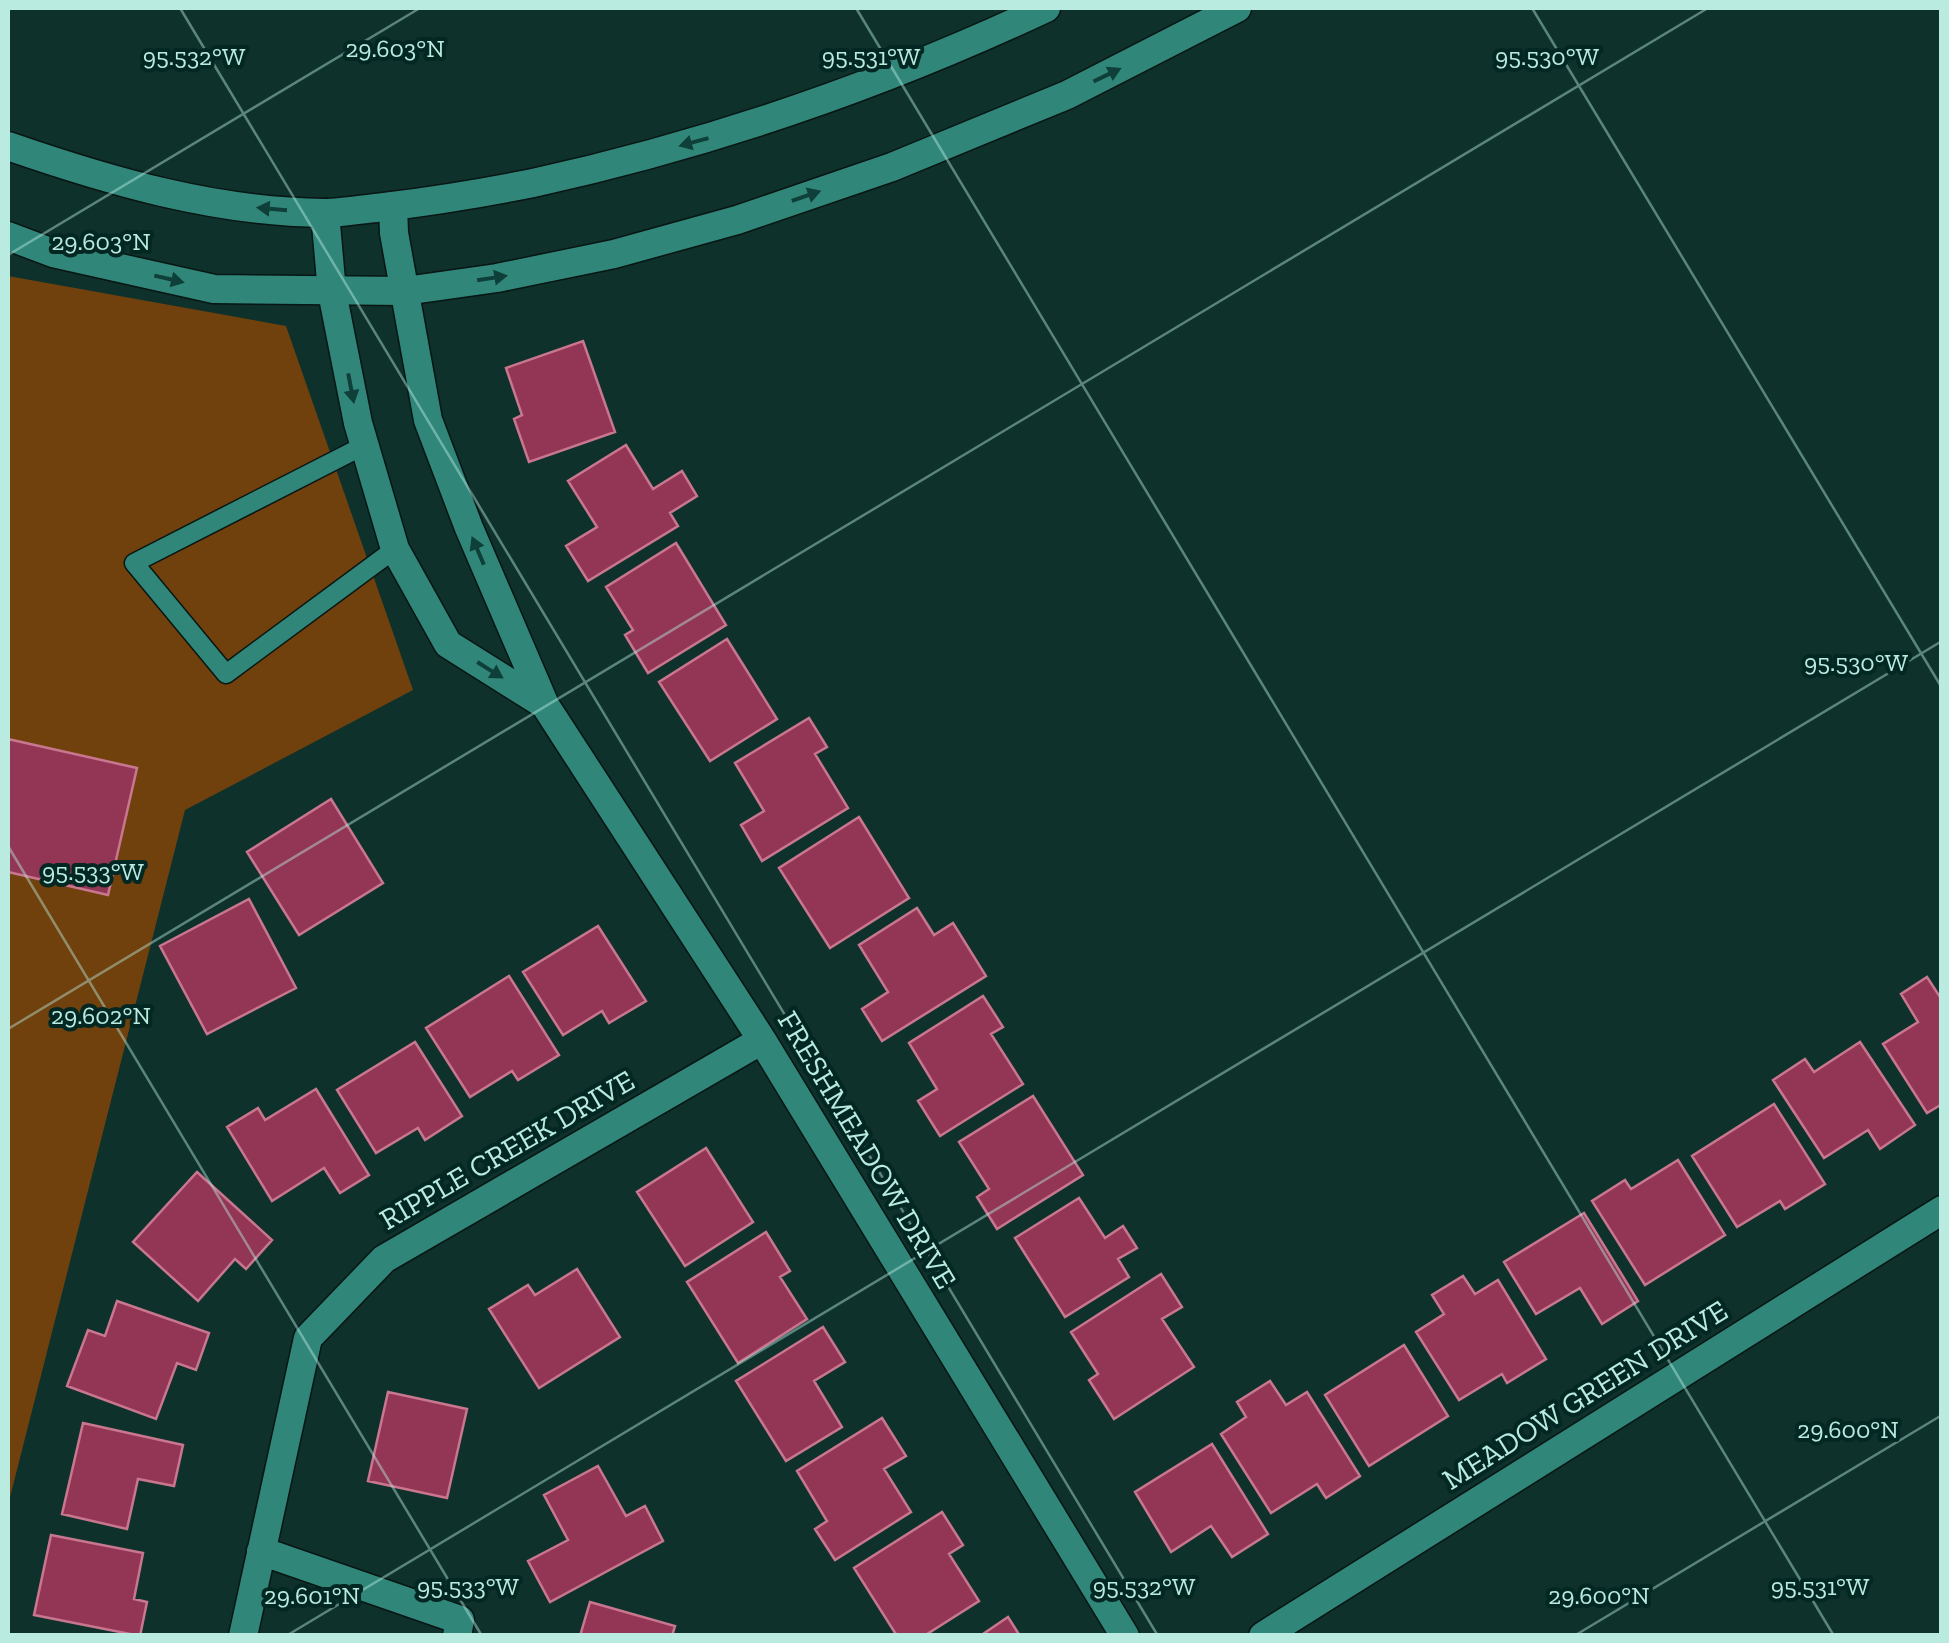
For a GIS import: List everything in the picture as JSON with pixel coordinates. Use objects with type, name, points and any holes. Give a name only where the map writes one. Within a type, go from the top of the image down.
[{"type":"street","points":[[8,146],[104,179],[225,204],[325,213],[393,206],[475,195],[714,136],[866,86],[1046,8]]},
{"type":"street","points":[[8,236],[53,253],[214,288],[405,291],[497,278],[614,254],[737,220],[892,167],[1067,95],[1237,8]]},
{"type":"street","name":"FRESHMEADOW DRIVE","points":[[393,206],[394,234],[428,420],[469,528],[545,705],[762,1040],[1125,1636]]},
{"type":"street","name":"FRESHMEADOW DRIVE","points":[[325,213],[332,292],[365,446],[396,549],[448,644],[545,705]]},
{"type":"street","name":"RIPPLE CREEK DRIVE","points":[[243,1636],[308,1338],[384,1258],[762,1040]]},
{"type":"street","name":"MEADOW GREEN DRIVE","points":[[1263,1636],[1942,1210]]},
{"type":"street","points":[[261,1550],[460,1620],[458,1636]]},
{"type":"lane","points":[[365,446],[134,563],[226,674],[396,549]]},
{"type":"shaded area","points":[[8,276],[286,326],[413,690],[185,810],[8,1505]]},
{"type":"building","points":[[583,341],[615,432],[529,462],[514,419],[522,415],[506,368]]},
{"type":"building","points":[[626,445],[653,489],[682,471],[697,496],[670,513],[678,526],[588,581],[566,546],[597,527],[568,481]]},
{"type":"building","points":[[676,543],[726,625],[648,673],[625,635],[633,630],[606,587]]},
{"type":"building","points":[[727,639],[777,719],[710,761],[659,682]]},
{"type":"building","points":[[809,718],[827,747],[815,754],[848,808],[762,861],[741,825],[764,811],[735,763]]},
{"type":"building","points":[[8,739],[137,768],[108,895],[8,872]]},
{"type":"building","points":[[331,799],[383,883],[299,935],[247,852]]},
{"type":"building","points":[[859,817],[909,898],[830,948],[779,868]]},
{"type":"building","points":[[249,899],[296,988],[207,1034],[160,946]]},
{"type":"building","points":[[917,908],[934,935],[953,923],[986,976],[882,1041],[862,1009],[888,992],[859,945]]},
{"type":"building","points":[[598,926],[646,1001],[609,1023],[602,1011],[563,1035],[523,972]]},
{"type":"building","points":[[509,976],[559,1055],[518,1080],[512,1071],[470,1097],[426,1028]]},
{"type":"building","points":[[1927,977],[1942,1000],[1942,1104],[1927,1113],[1883,1044],[1918,1022],[1901,994]]},
{"type":"building","points":[[983,996],[1003,1027],[991,1034],[1023,1084],[940,1136],[918,1101],[937,1089],[909,1043]]},
{"type":"building","points":[[415,1042],[462,1116],[425,1140],[418,1128],[376,1153],[337,1090]]},
{"type":"building","points":[[1860,1042],[1915,1125],[1880,1149],[1868,1130],[1824,1158],[1773,1080],[1805,1059],[1814,1072]]},
{"type":"building","points":[[316,1089],[369,1175],[340,1193],[324,1168],[272,1201],[227,1127],[258,1108],[265,1120]]},
{"type":"building","points":[[1033,1096],[1083,1175],[997,1229],[977,1197],[989,1189],[959,1142]]},
{"type":"building","points":[[1774,1104],[1825,1184],[1785,1209],[1780,1201],[1737,1227],[1692,1156]]},
{"type":"building","points":[[706,1148],[753,1222],[685,1266],[637,1192]]},
{"type":"building","points":[[1678,1160],[1725,1235],[1645,1285],[1592,1201],[1625,1180],[1631,1189]]},
{"type":"building","points":[[197,1172],[272,1240],[246,1269],[235,1259],[198,1301],[133,1242]]},
{"type":"building","points":[[1079,1198],[1105,1238],[1123,1226],[1137,1248],[1118,1259],[1129,1277],[1065,1317],[1015,1238]]},
{"type":"building","points":[[1584,1213],[1638,1301],[1602,1324],[1580,1288],[1536,1314],[1504,1262]]},
{"type":"building","points":[[766,1232],[790,1271],[780,1277],[807,1319],[738,1363],[687,1282]]},
{"type":"building","points":[[577,1269],[620,1337],[539,1388],[489,1309],[528,1285],[535,1295]]},
{"type":"building","points":[[1161,1274],[1182,1307],[1162,1319],[1194,1367],[1114,1419],[1089,1380],[1098,1374],[1071,1332]]},
{"type":"building","points":[[1463,1276],[1475,1294],[1498,1280],[1546,1359],[1507,1383],[1502,1374],[1459,1400],[1416,1332],[1444,1314],[1432,1295]]},
{"type":"building","points":[[117,1301],[209,1333],[196,1370],[177,1363],[156,1419],[67,1386],[88,1330],[105,1336]]},
{"type":"building","points":[[823,1327],[845,1362],[814,1381],[842,1427],[786,1461],[736,1381]]},
{"type":"building","points":[[1404,1345],[1448,1416],[1369,1466],[1325,1395]]},
{"type":"building","points":[[1270,1381],[1286,1405],[1307,1392],[1360,1476],[1326,1498],[1317,1484],[1271,1513],[1221,1434],[1246,1417],[1237,1402]]},
{"type":"building","points":[[388,1392],[467,1409],[447,1498],[368,1481]]},
{"type":"building","points":[[882,1418],[906,1456],[884,1469],[911,1512],[835,1560],[815,1529],[827,1521],[797,1471]]},
{"type":"building","points":[[83,1423],[183,1445],[174,1486],[138,1479],[127,1529],[62,1514]]},
{"type":"building","points":[[1212,1444],[1268,1534],[1232,1557],[1211,1526],[1171,1552],[1135,1492]]},
{"type":"building","points":[[598,1466],[626,1516],[645,1506],[663,1541],[550,1602],[528,1561],[568,1540],[544,1495]]},
{"type":"building","points":[[942,1512],[963,1545],[949,1554],[979,1601],[924,1636],[897,1636],[854,1568]]},
{"type":"building","points":[[51,1535],[143,1553],[134,1599],[147,1602],[140,1636],[34,1615]]},
{"type":"building","points":[[590,1602],[675,1626],[672,1636],[580,1636]]},
{"type":"building","points":[[1008,1617],[1020,1636],[980,1636]]}]
